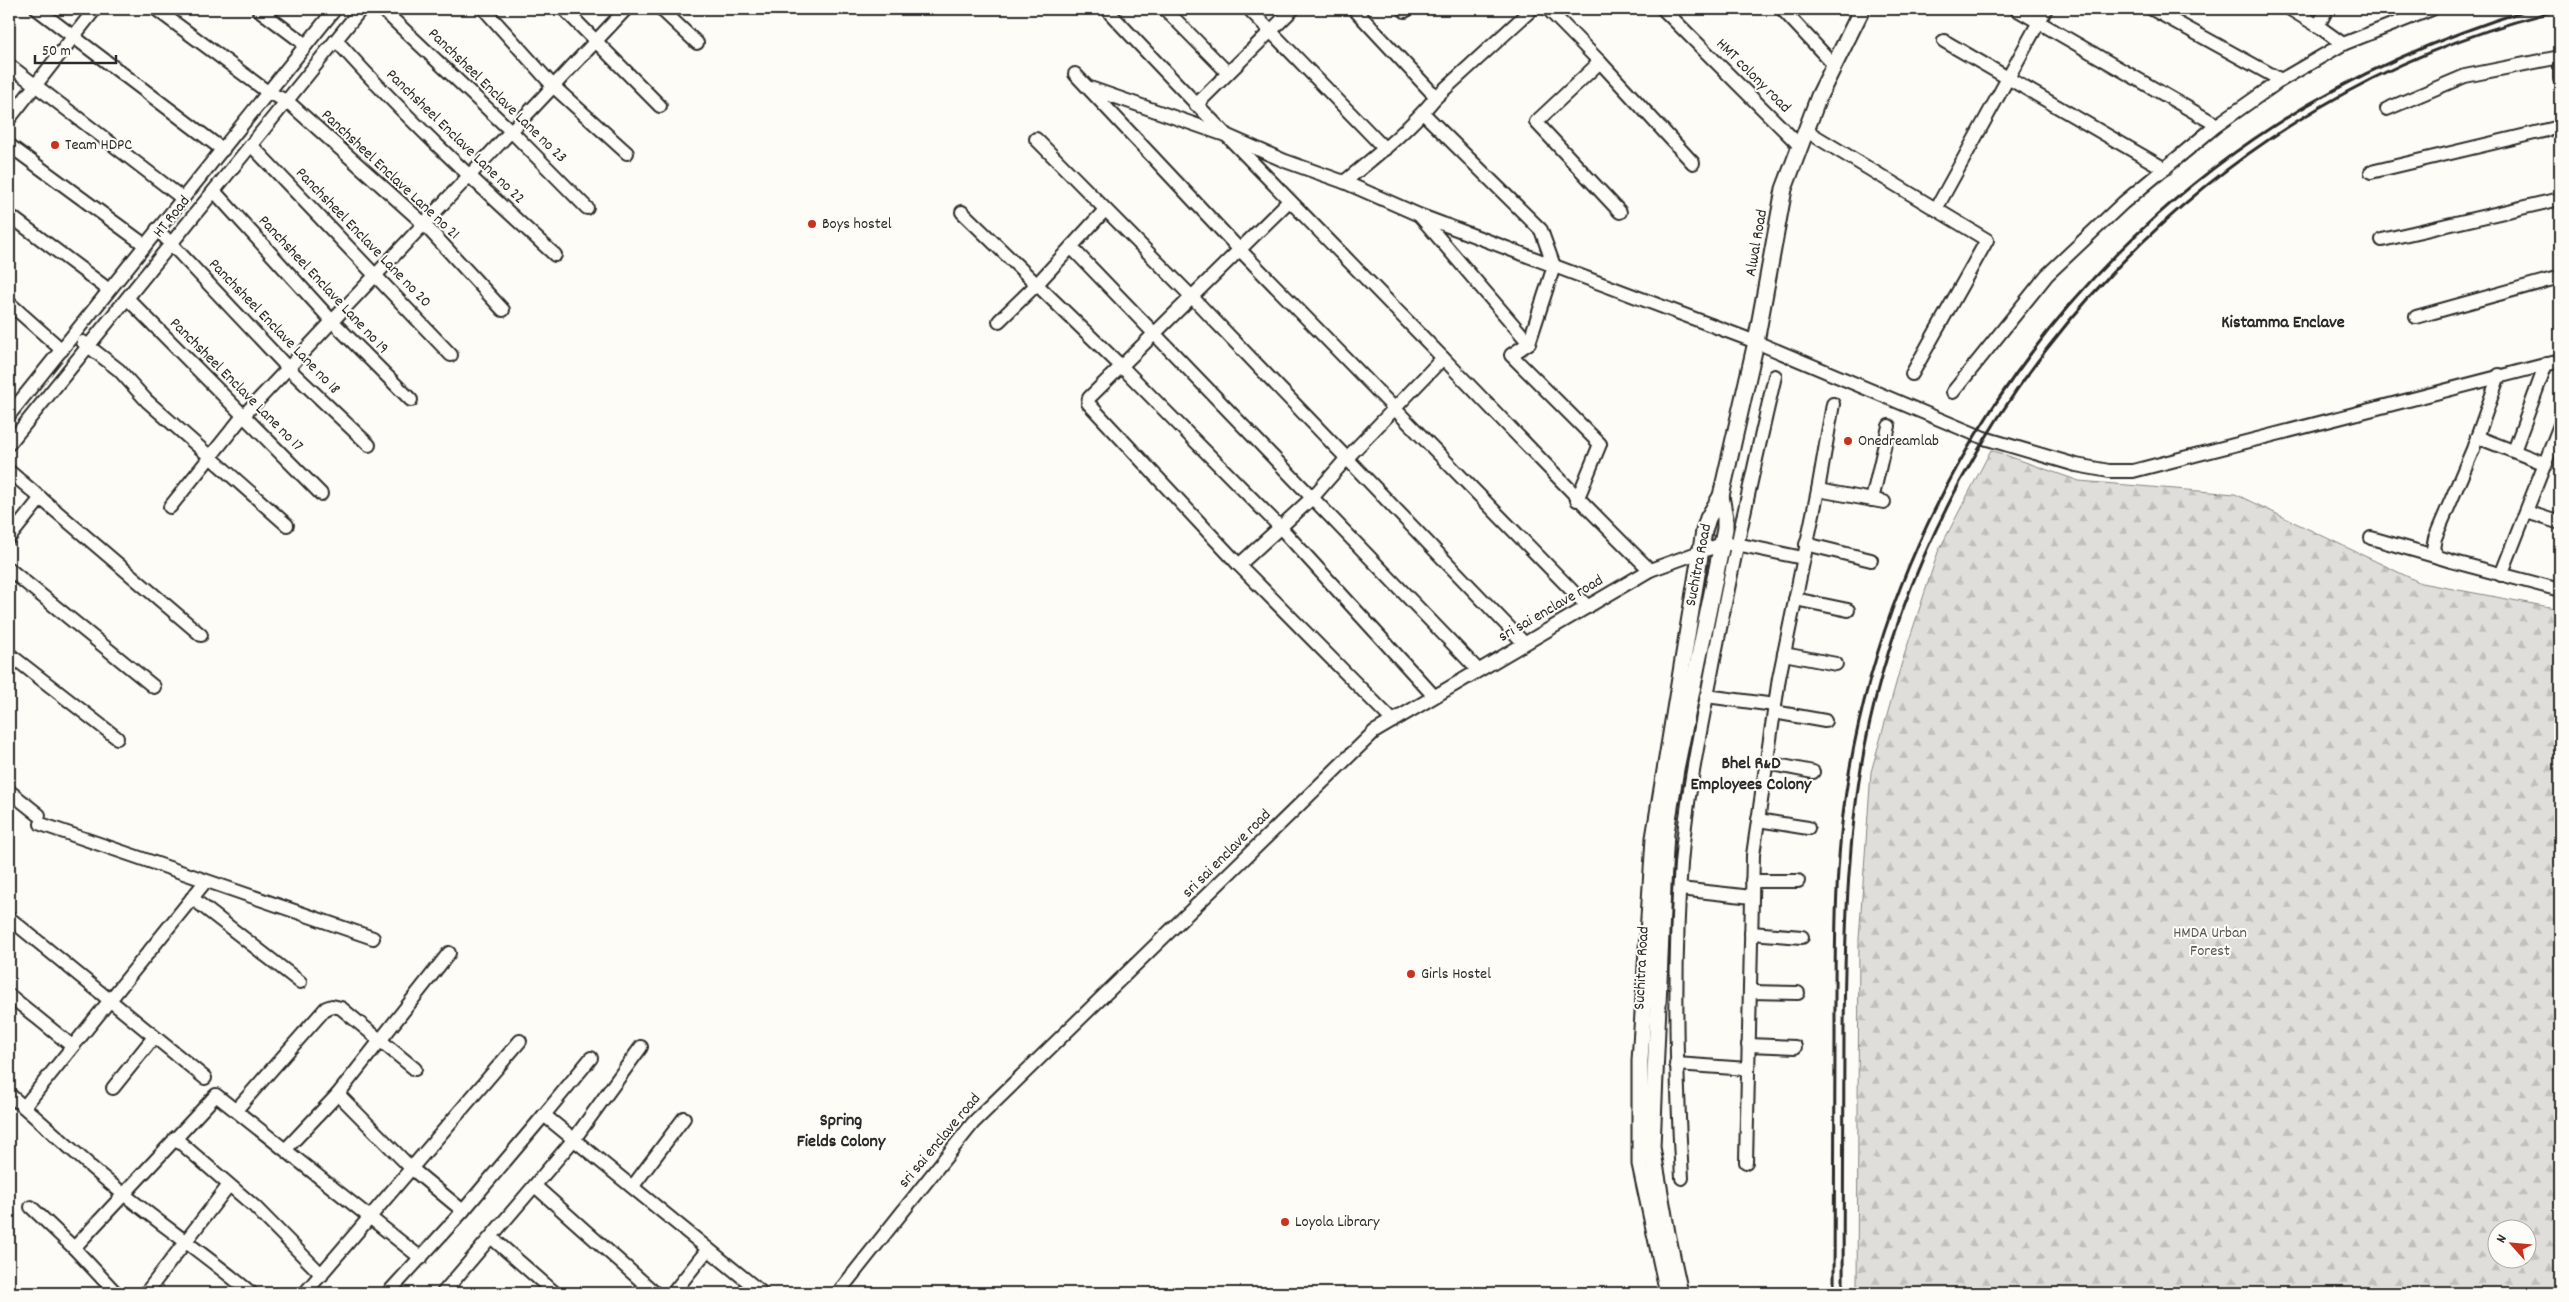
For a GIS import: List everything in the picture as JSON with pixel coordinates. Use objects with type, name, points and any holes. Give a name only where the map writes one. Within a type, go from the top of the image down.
[{"type":"main road","name":"Alwal Road","points":[[1721,496],[1756,342],[1784,189],[1805,130],[1862,9]]},
{"type":"main road","name":"Suchitra Road","points":[[1668,1293],[1652,1147],[1666,832],[1676,769],[1729,544],[1721,496]]},
{"type":"main road","name":"Suchitra Road","points":[[1680,1293],[1661,1234],[1645,1197],[1638,1132],[1640,1061],[1654,838],[1701,551],[1708,518],[1721,496]]},
{"type":"street","points":[[37,9],[223,150]]},
{"type":"street","points":[[9,119],[95,9]]},
{"type":"street","name":"Panchsheel Enclave Lane no 21","points":[[156,9],[269,93],[287,101],[423,224],[503,310]]},
{"type":"street","points":[[258,9],[306,45]]},
{"type":"street","name":"HT Road","points":[[9,415],[335,9]]},
{"type":"street","name":"HT Road","points":[[9,444],[361,9]]},
{"type":"street","name":"Panchsheel Enclave Lane no 23","points":[[382,9],[512,131],[587,208]]},
{"type":"street","points":[[484,9],[553,86],[627,153]]},
{"type":"street","points":[[564,9],[660,106]]},
{"type":"street","points":[[170,507],[243,416],[626,9]]},
{"type":"street","points":[[661,9],[697,43]]},
{"type":"street","points":[[1166,9],[1228,73]]},
{"type":"street","points":[[1249,9],[1385,148]]},
{"type":"street","points":[[1196,105],[1294,9]]},
{"type":"street","points":[[1354,9],[1436,97]]},
{"type":"street","points":[[1344,182],[1385,148],[1423,113],[1436,97],[1532,9]]},
{"type":"street","points":[[1548,9],[1600,62],[1693,163]]},
{"type":"street","name":"HMT colony road","points":[[1663,9],[1799,145]]},
{"type":"street","points":[[1782,9],[1834,65]]},
{"type":"street","points":[[2016,9],[2040,21],[2216,124]]},
{"type":"street","points":[[1936,209],[2046,9]]},
{"type":"street","points":[[2152,9],[2281,80]]},
{"type":"street","points":[[2290,9],[2343,44]]},
{"type":"street","points":[[2318,26],[2327,9]]},
{"type":"street","points":[[1953,392],[2047,275],[2123,203],[2166,169],[2216,124],[2281,80],[2343,44],[2432,9]]},
{"type":"street","points":[[1110,13],[1288,201],[1443,358],[1577,500],[1650,570]]},
{"type":"street","name":"Panchsheel Enclave Lane no 22","points":[[336,40],[361,69],[469,176],[555,255]]},
{"type":"street","points":[[1944,41],[2166,169]]},
{"type":"street","points":[[2387,109],[2465,76],[2560,57]]},
{"type":"street","points":[[1600,62],[1536,122],[1620,212]]},
{"type":"street","points":[[2560,65],[2560,79]]},
{"type":"street","points":[[9,66],[182,198]]},
{"type":"street","points":[[1075,74],[1239,249],[1588,607]]},
{"type":"street","points":[[1090,88],[1228,136],[1285,162],[1344,182],[1419,214],[1756,342],[1984,438],[2076,465],[2109,471],[2133,471],[2560,361]]},
{"type":"street","points":[[1423,113],[1541,230],[1554,266],[1529,343],[1511,355],[1600,444],[1577,500]]},
{"type":"street","points":[[2371,172],[2560,127]]},
{"type":"street","points":[[1805,130],[1988,240],[1912,374]]},
{"type":"street","points":[[1036,139],[1191,296],[1524,643]]},
{"type":"street","points":[[9,145],[145,245]]},
{"type":"street","name":"Panchsheel Enclave Lane no 20","points":[[251,145],[451,354]]},
{"type":"street","name":"Panchsheel Enclave Lane no 19","points":[[214,190],[332,321],[411,400]]},
{"type":"street","points":[[2382,240],[2560,199]]},
{"type":"street","points":[[1288,201],[1191,296],[1156,334],[1089,398],[1088,404],[1238,565],[1393,721]]},
{"type":"street","points":[[999,321],[1037,284],[1105,210]]},
{"type":"street","points":[[962,212],[1122,367],[1280,527],[1433,696]]},
{"type":"street","points":[[1419,214],[1529,343]]},
{"type":"street","points":[[9,215],[109,290]]},
{"type":"street","name":"Panchsheel Enclave Lane no 18","points":[[157,229],[288,368],[369,445]]},
{"type":"street","points":[[1071,247],[1478,670]]},
{"type":"street","points":[[2416,317],[2560,277]]},
{"type":"street","name":"Panchsheel Enclave Lane no 17","points":[[128,299],[321,494]]},
{"type":"street","points":[[9,303],[62,350]]},
{"type":"street","points":[[74,335],[119,370],[147,401],[287,525]]},
{"type":"street","points":[[1238,565],[1312,498],[1346,459],[1443,358]]},
{"type":"street","points":[[2514,451],[2546,364]]},
{"type":"street","points":[[1682,1178],[1676,1064],[1676,943],[1693,773],[1729,544],[1775,376]]},
{"type":"street","points":[[2438,557],[2433,549],[2435,538],[2478,437],[2499,376]]},
{"type":"street","points":[[1746,1162],[1750,933],[1752,881],[1758,820],[1784,654],[1818,490],[1833,404]]},
{"type":"street","points":[[2502,575],[2546,464],[2558,442],[2560,425]]},
{"type":"street","points":[[1818,490],[1878,501],[1888,426]]},
{"type":"street","points":[[2478,437],[2546,464]]},
{"type":"street","points":[[9,471],[201,634]]},
{"type":"street","points":[[9,538],[41,498]]},
{"type":"street","points":[[2527,512],[2560,523]]},
{"type":"street","points":[[2371,538],[2560,590]]},
{"type":"street","points":[[1729,544],[1803,558]]},
{"type":"street","name":"sri sai enclave road","points":[[838,1293],[973,1123],[1374,732],[1650,570],[1701,551],[1729,544]]},
{"type":"street","points":[[1806,544],[1870,560]]},
{"type":"street","points":[[9,569],[154,688]]},
{"type":"street","points":[[1795,599],[1848,610]]},
{"type":"street","points":[[9,654],[116,738]]},
{"type":"street","points":[[1784,654],[1836,664]]},
{"type":"street","points":[[1706,696],[1775,708],[1825,721]]},
{"type":"street","points":[[1767,763],[1813,772]]},
{"type":"street","points":[[9,791],[40,820],[204,882],[373,938]]},
{"type":"street","points":[[1758,820],[1808,828]]},
{"type":"street","points":[[1752,881],[1798,881]]},
{"type":"street","points":[[24,1107],[204,882]]},
{"type":"street","points":[[1680,889],[1752,897]]},
{"type":"street","points":[[192,898],[300,982]]},
{"type":"street","points":[[9,918],[204,1078]]},
{"type":"street","points":[[1750,933],[1802,937]]},
{"type":"street","points":[[286,1149],[338,1094],[449,953]]},
{"type":"street","points":[[1750,992],[1798,993]]},
{"type":"street","points":[[9,995],[72,1046]]},
{"type":"street","points":[[236,1110],[326,1008],[332,1006],[341,1008],[415,1069]]},
{"type":"street","points":[[113,1088],[154,1037]]},
{"type":"street","points":[[305,1293],[520,1041]]},
{"type":"street","points":[[1748,1045],[1795,1047]]},
{"type":"street","points":[[443,1293],[492,1238],[575,1138],[641,1047]]},
{"type":"street","points":[[388,1293],[464,1211],[591,1058]]},
{"type":"street","points":[[1676,1064],[1748,1069]]},
{"type":"street","points":[[9,1094],[123,1195],[186,1240],[252,1293]]},
{"type":"street","points":[[338,1094],[411,1168],[464,1211]]},
{"type":"street","points":[[74,1248],[216,1096],[286,1149],[421,1258]]},
{"type":"street","points":[[544,1115],[575,1138],[762,1293]]},
{"type":"street","points":[[633,1186],[684,1118]]},
{"type":"street","points":[[176,1138],[255,1207],[322,1275]]},
{"type":"street","points":[[146,1293],[229,1185]]},
{"type":"street","points":[[535,1186],[655,1293]]},
{"type":"street","points":[[31,1207],[74,1248],[116,1293]]},
{"type":"street","points":[[492,1238],[555,1293]]},
{"type":"street","points":[[673,1293],[708,1249]]},
{"type":"green space","name":"HMDA Urban Forest","points":[[1991,450],[2079,481],[2235,494],[2421,583],[2560,609],[2560,1293],[1857,1293],[1859,939],[1871,772],[1902,662],[1938,552]]},
{"type":"railway","points":[[1834,1293],[1835,940],[1843,811],[1869,681],[1901,586],[1942,494],[1993,407],[2052,326],[2119,252],[2194,184],[2275,125],[2336,89],[2398,58],[2463,32],[2530,9]]},
{"type":"railway","points":[[1843,1293],[1845,956],[1856,802],[1869,726],[1906,601],[1960,482],[2030,371],[2114,271],[2211,182],[2318,108],[2435,50],[2560,10]]},
{"type":"place","name":"Team HDPC","points":[[55,145]]},
{"type":"place","name":"Boys hostel","points":[[812,224]]},
{"type":"place","name":"Onedreamlab","points":[[1848,441]]},
{"type":"place","name":"Girls Hostel","points":[[1411,974]]},
{"type":"place","name":"Loyola Library","points":[[1285,1222]]},
{"type":"district","name":"Kistamma Enclave","points":[[2283,323]]},
{"type":"district","name":"Bhel R&D Employees Colony","points":[[1751,774]]},
{"type":"district","name":"Spring Fields Colony","points":[[841,1131]]}]
